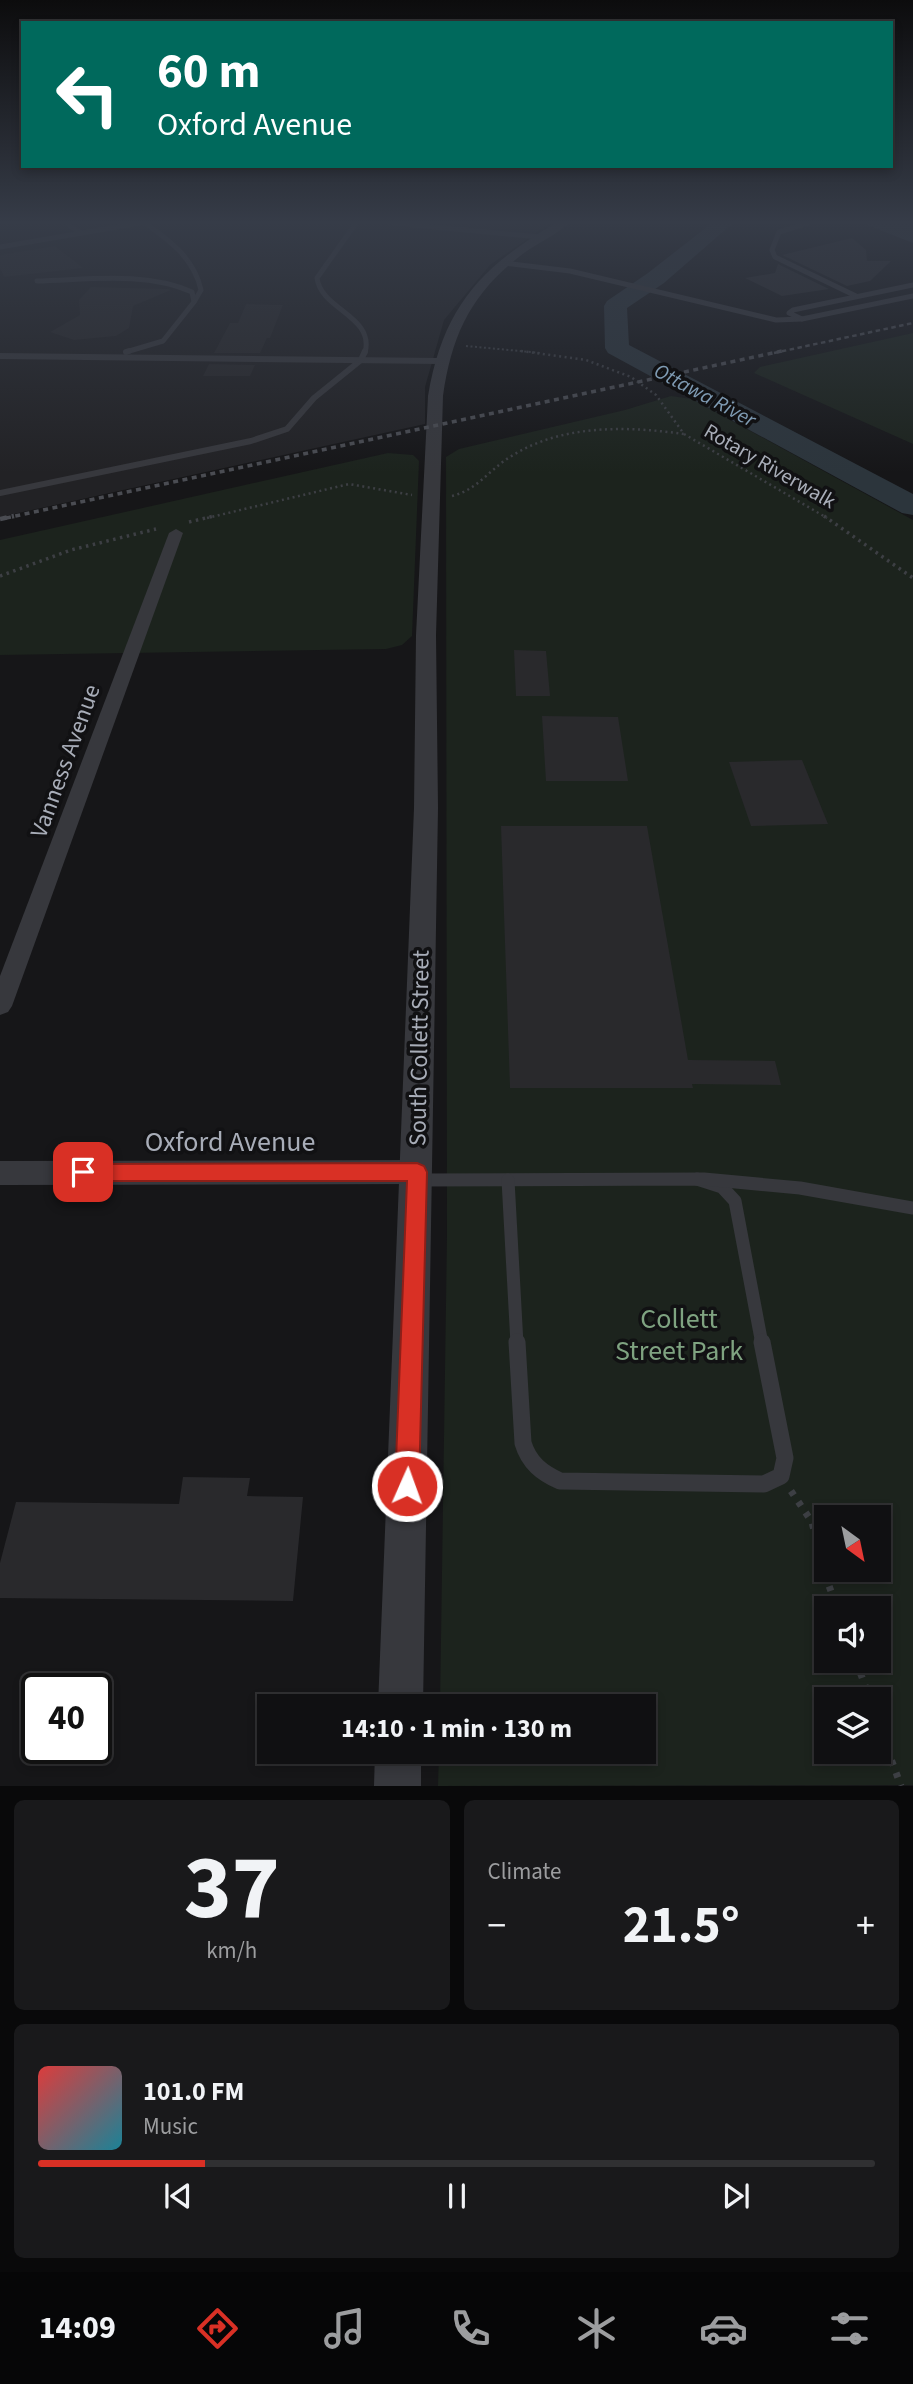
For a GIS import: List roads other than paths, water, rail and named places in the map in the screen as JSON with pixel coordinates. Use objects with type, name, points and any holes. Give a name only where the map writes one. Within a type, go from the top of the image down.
[{"type":"street","points":[[435,432],[434,401],[440,361],[460,313],[466,306]]},
{"type":"street","name":"South Collett Street","points":[[400,1694],[417,1176],[431,498],[435,432]]},
{"type":"street","name":"Vanness Avenue","points":[[0,1006],[176,533]]},
{"type":"street","name":"Oxford Avenue","points":[[0,1173],[417,1176]]},
{"type":"street","points":[[397,1786],[398,1764]]},
{"type":"lane","points":[[89,356],[127,352],[158,344],[166,338],[191,306]]},
{"type":"lane","points":[[0,493],[282,432],[314,398],[361,359],[366,350],[366,336],[362,328],[338,306]]},
{"type":"lane","points":[[719,306],[760,318],[802,319],[863,306]]},
{"type":"lane","points":[[802,319],[789,312],[814,306]]},
{"type":"lane","points":[[0,356],[440,361]]},
{"type":"lane","points":[[417,1176],[508,1180],[697,1179],[800,1188],[913,1208]]},
{"type":"lane","points":[[508,1180],[522,1435],[531,1461],[550,1478],[570,1482],[764,1484],[781,1476],[785,1458],[765,1367],[736,1203],[726,1188],[697,1179]]},
{"type":"waterway","name":"Ottawa River","points":[[615,306],[617,348],[913,506]]},
{"type":"railway","points":[[774,353],[913,323]]},
{"type":"railway","points":[[6,518],[782,351]]},
{"type":"railway","points":[[0,519],[14,516]]},
{"type":"park label","name":"Collett Street Park","points":[[679,1334]]}]
